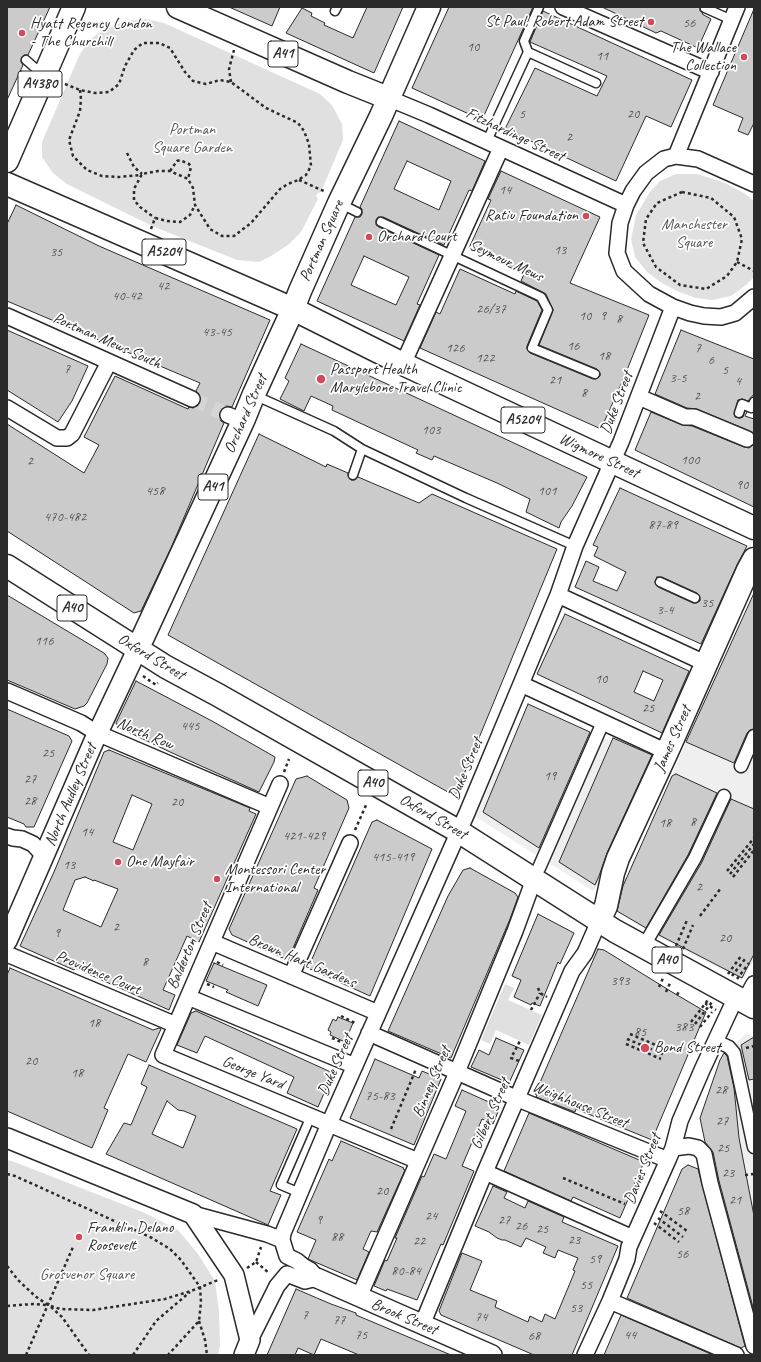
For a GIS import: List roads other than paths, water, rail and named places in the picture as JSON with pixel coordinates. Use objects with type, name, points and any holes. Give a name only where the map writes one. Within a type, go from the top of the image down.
[{"type":"main road","name":"A4380","points":[[7,161],[74,7]]},
{"type":"main road","name":"A41","points":[[178,7],[388,98],[429,7]]},
{"type":"main road","name":"Portman Square","points":[[293,309],[339,202],[388,98]]},
{"type":"main road","name":"A5204","points":[[7,184],[293,309]]},
{"type":"main road","name":"Wigmore Street","points":[[293,309],[403,364],[754,528]]},
{"type":"main road","name":"Orchard Street","points":[[137,650],[236,418],[254,394],[293,309]]},
{"type":"main road","name":"James Street","points":[[599,921],[606,906],[612,873],[618,858],[672,754],[707,664],[724,610],[754,559]]},
{"type":"main road","name":"Oxford Street","points":[[7,566],[166,668],[218,695],[536,874],[599,921],[653,953],[747,998]]},
{"type":"street","points":[[563,7],[711,72]]},
{"type":"street","points":[[676,156],[735,14]]},
{"type":"street","name":"Fitzhardinge Street","points":[[388,98],[424,112],[626,206]]},
{"type":"street","name":"Seymour Mews","points":[[403,364],[447,253],[501,148]]},
{"type":"street","points":[[754,184],[698,159],[676,156],[664,159],[646,173],[633,191],[620,223],[617,253],[624,271],[649,294],[673,307],[704,316],[721,317],[735,313],[754,297]]},
{"type":"street","name":"Duke Street","points":[[282,1240],[283,1233],[329,1124],[521,684],[558,595],[576,546],[639,397],[673,307]]},
{"type":"street","name":"Portman Mews South","points":[[7,316],[192,399]]},
{"type":"street","points":[[7,408],[57,438],[66,438],[72,434],[109,362]]},
{"type":"street","points":[[639,397],[686,417],[694,417],[732,428],[747,439]]},
{"type":"street","points":[[558,595],[707,664]]},
{"type":"street","name":"North Audley Street","points":[[7,941],[97,733],[137,650]]},
{"type":"street","points":[[521,684],[602,726],[672,754]]},
{"type":"street","name":"North Row","points":[[7,692],[81,724],[97,733],[270,807]]},
{"type":"street","points":[[536,874],[602,726]]},
{"type":"street","points":[[741,766],[754,736]]},
{"type":"street","name":"Balderton Street","points":[[162,1055],[280,784]]},
{"type":"street","points":[[649,937],[695,858],[724,796]]},
{"type":"street","points":[[7,836],[22,839],[33,844],[44,856]]},
{"type":"street","points":[[291,976],[350,842]]},
{"type":"street","name":"Binney Street","points":[[359,1298],[515,931],[536,874]]},
{"type":"street","name":"Gilbert Street","points":[[422,1325],[572,971],[585,953],[599,921]]},
{"type":"street","name":"Brown Hart Gardens","points":[[212,942],[378,1013]]},
{"type":"street","name":"Providence Court","points":[[7,954],[176,1025]]},
{"type":"street","points":[[188,997],[354,1066]]},
{"type":"street","name":"Davies Street","points":[[585,1355],[610,1301],[627,1259],[629,1247],[671,1154],[680,1121],[716,1040],[747,998]]},
{"type":"street","name":"Weighhouse Street","points":[[369,1033],[518,1099],[671,1154]]},
{"type":"street","points":[[716,1040],[729,1047],[734,1053],[754,1147]]},
{"type":"street","name":"George Yard","points":[[162,1055],[418,1161]]},
{"type":"street","points":[[8,1139],[193,1214],[267,1234],[282,1240],[287,1256],[285,1262],[287,1274],[277,1286],[247,1348]]},
{"type":"street","points":[[671,1154],[689,1146],[698,1148],[704,1154],[710,1183],[754,1346]]},
{"type":"street","points":[[486,1172],[633,1238]]},
{"type":"street","points":[[193,1214],[234,1275],[247,1348]]},
{"type":"street","name":"Brook Street","points":[[287,1256],[310,1270],[317,1278],[359,1298],[492,1355]]},
{"type":"street","name":"Brook Street","points":[[287,1274],[305,1281],[317,1278]]},
{"type":"street","points":[[610,1301],[736,1355]]},
{"type":"lane","points":[[487,142],[528,52],[524,41],[539,7]]},
{"type":"lane","points":[[705,8],[735,14]]},
{"type":"lane","points":[[528,52],[596,83]]},
{"type":"lane","points":[[26,60],[44,76]]},
{"type":"lane","points":[[381,222],[447,253]]},
{"type":"lane","name":"Seymour Mews","points":[[447,253],[541,297],[548,310],[532,348],[595,374]]},
{"type":"lane","points":[[254,394],[334,431],[362,449],[466,498],[576,546]]},
{"type":"lane","points":[[739,413],[742,404],[751,408],[754,402]]},
{"type":"lane","points":[[354,475],[362,449]]},
{"type":"lane","points":[[660,582],[695,598]]},
{"type":"lane","points":[[300,1193],[281,1185],[311,1116]]},
{"type":"tunnel","points":[[192,399],[228,415]]},
{"type":"place","name":"St Paul, Robert Adam Street","points":[[651,22]]},
{"type":"place","name":"Hyatt Regency London - The Churchill","points":[[22,33]]},
{"type":"place","name":"The Wallace Collection","points":[[744,57]]},
{"type":"place","name":"Ratiu Foundation","points":[[586,216]]},
{"type":"place","name":"Orchard Court","points":[[369,237]]},
{"type":"place","name":"Passport Health Marylebone Travel Clinic","points":[[321,379]]},
{"type":"place","name":"One Mayfair","points":[[118,862]]},
{"type":"place","name":"Montessori Center International","points":[[217,879]]},
{"type":"place","name":"Bond Street","points":[[645,1048]]},
{"type":"place","name":"Franklin Delano Roosevelt","points":[[79,1237]]},
{"type":"park label","name":"Portman Square Garden","points":[[192,139]]},
{"type":"park label","name":"Manchester Square","points":[[694,234]]},
{"type":"park label","name":"Grosvenor Square","points":[[87,1275]]}]
